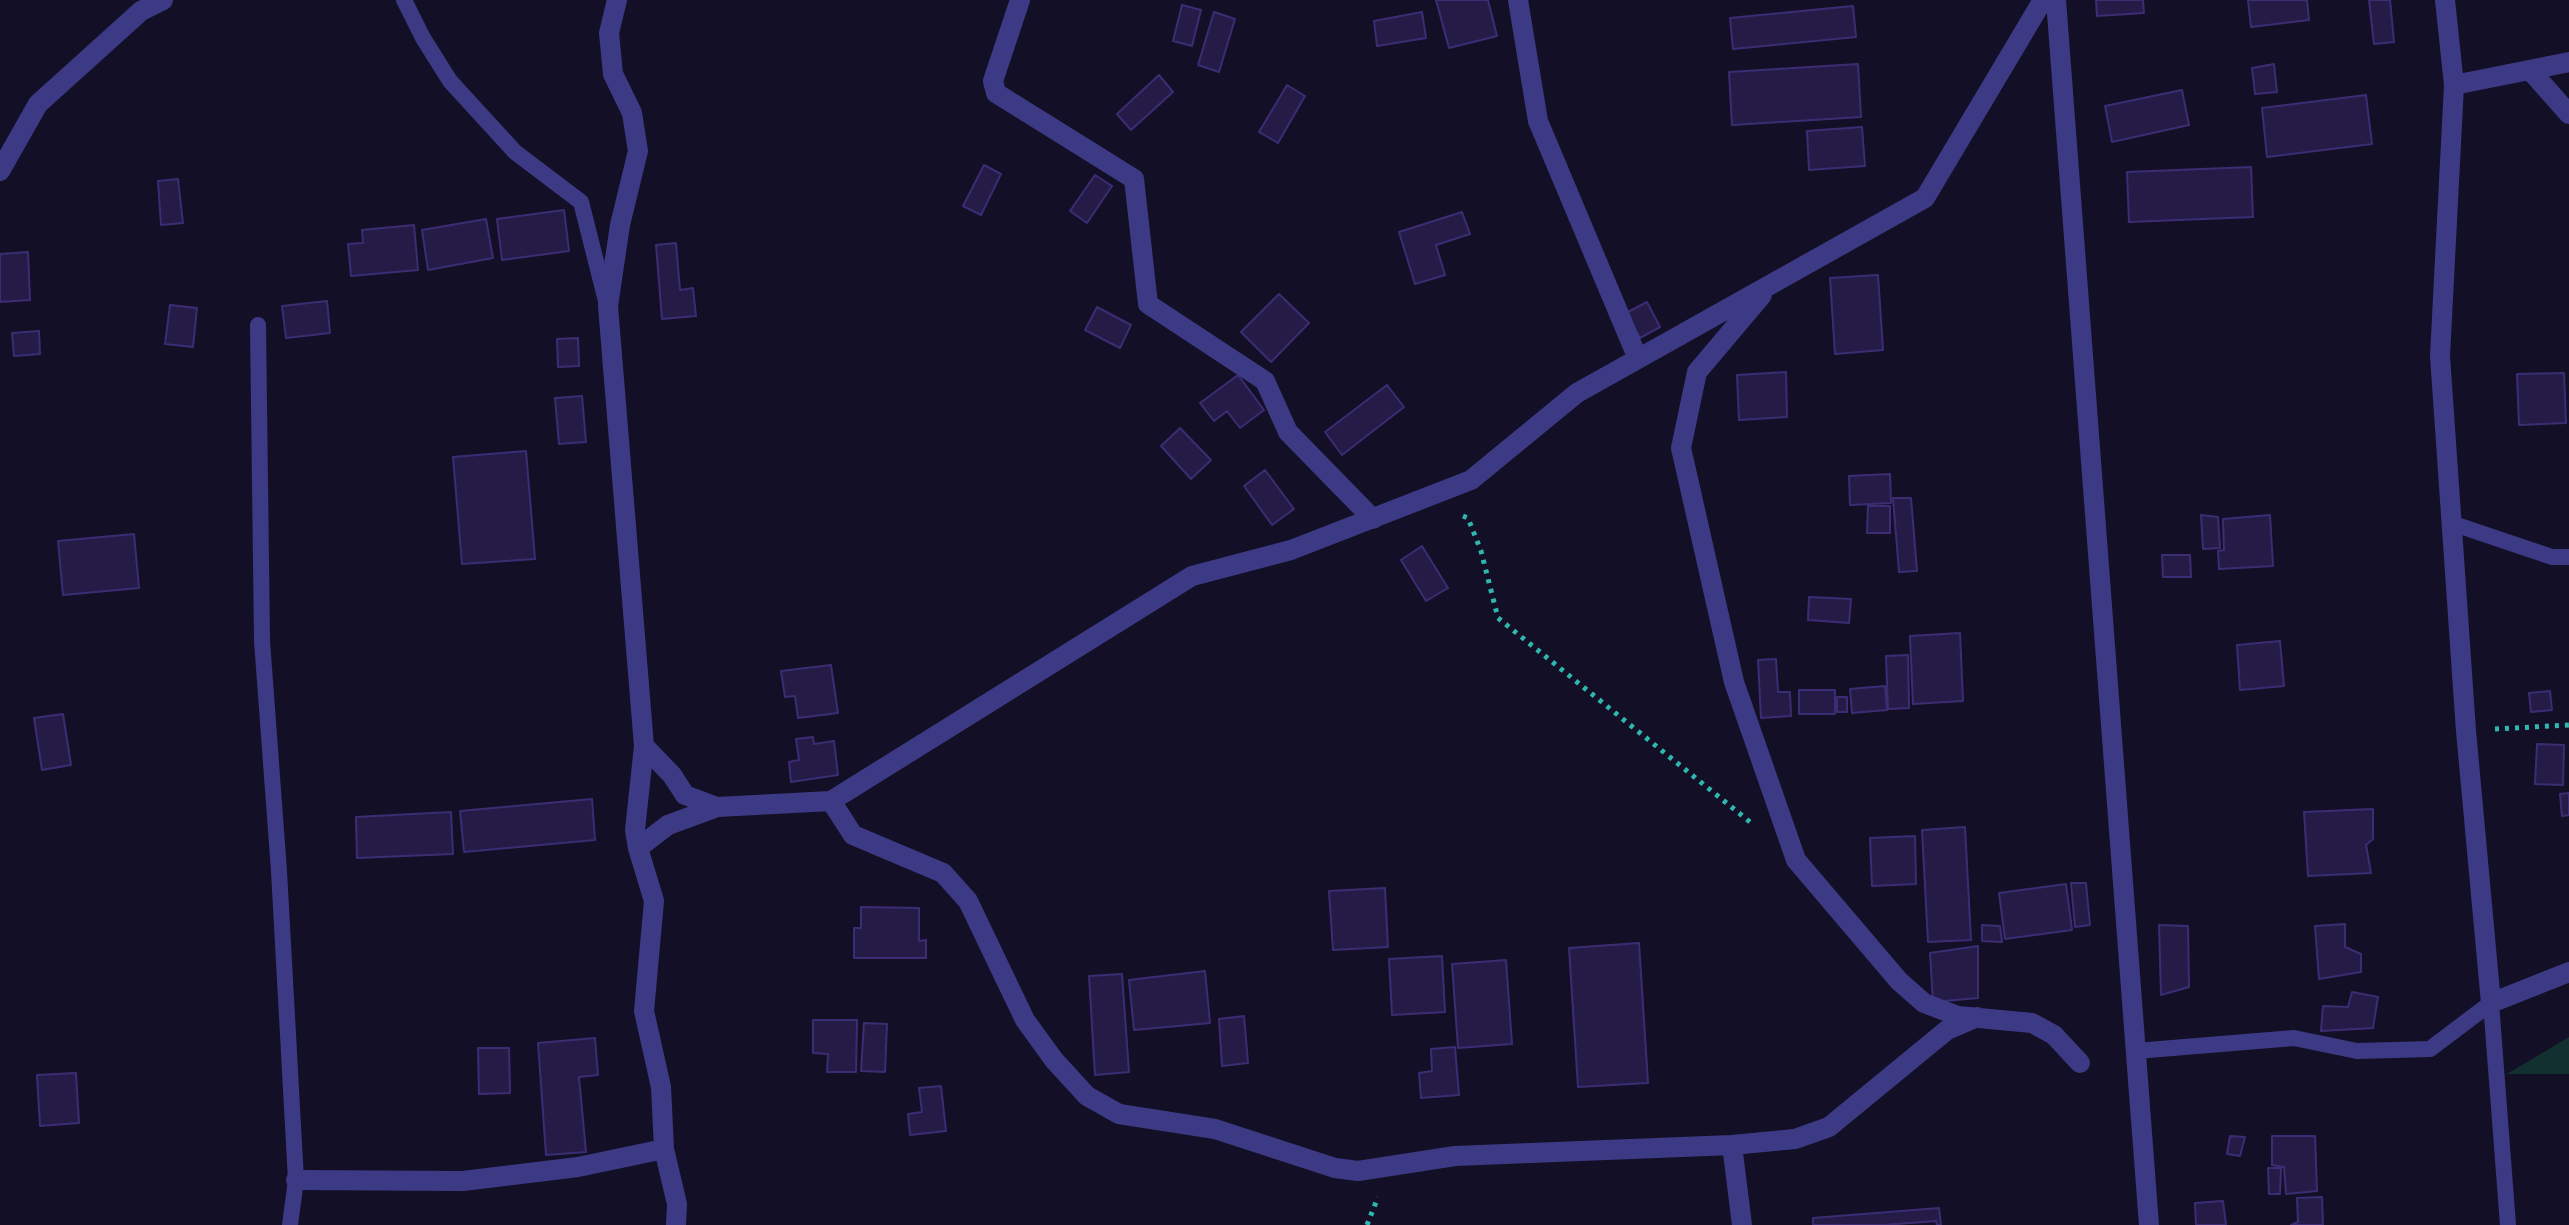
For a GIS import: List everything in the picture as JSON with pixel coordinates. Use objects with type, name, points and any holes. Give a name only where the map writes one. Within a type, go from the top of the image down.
[{"type":"street","points":[[0,171],[38,104],[141,11],[163,0]]},
{"type":"street","points":[[617,0],[609,33],[613,74],[632,113],[638,151],[620,225],[608,306],[644,746],[635,830],[654,901],[644,1011],[661,1087],[664,1149],[677,1204],[676,1225]]},
{"type":"street","points":[[1020,0],[993,81],[996,93],[1134,179],[1148,304],[1265,381],[1288,432],[1373,519]]},
{"type":"street","points":[[1518,0],[1538,121],[1638,359]]},
{"type":"street","points":[[638,848],[668,825],[717,807],[831,801],[1192,576],[1291,550],[1471,480],[1577,393],[1925,198],[2043,0]]},
{"type":"street","points":[[2056,0],[2149,1225]]},
{"type":"street","points":[[2445,0],[2454,85],[2440,356],[2466,731],[2491,1003],[2569,972]]},
{"type":"street","points":[[2454,85],[2569,62]]},
{"type":"street","points":[[2530,70],[2569,114]]},
{"type":"street","points":[[1770,286],[1697,372],[1681,448],[1734,682],[1796,860],[1899,981],[1924,1003],[1958,1016],[2032,1023],[2054,1035],[2080,1063]]},
{"type":"street","points":[[644,746],[672,775],[685,795],[717,807]]},
{"type":"street","points":[[831,801],[853,835],[943,873],[968,901],[1025,1020],[1054,1060],[1087,1096],[1119,1114],[1215,1129],[1335,1168],[1358,1171],[1455,1156],[1732,1145],[1795,1139],[1829,1127],[1947,1030],[1977,1017]]},
{"type":"street","points":[[1732,1145],[1742,1225]]},
{"type":"street","points":[[296,1180],[463,1181],[578,1167],[664,1149]]},
{"type":"lane","points":[[404,0],[450,81],[515,152],[581,202],[608,306]]},
{"type":"lane","points":[[258,325],[262,641],[279,871],[296,1180],[290,1225]]},
{"type":"lane","points":[[2451,523],[2552,557],[2569,557]]},
{"type":"lane","points":[[2136,1051],[2294,1038],[2357,1051],[2430,1049],[2491,1003]]},
{"type":"lane","points":[[2491,1003],[2508,1225]]},
{"type":"path","points":[[1421,500],[1468,518],[1481,551],[1498,618],[1796,860]]},
{"type":"path","points":[[2466,731],[2569,725]]},
{"type":"green space","points":[[2569,1037],[2569,1074],[2507,1074]]},
{"type":"building","points":[[1436,0],[1488,0],[1497,36],[1449,48]]},
{"type":"building","points":[[2096,0],[2143,0],[2144,13],[2097,16]]},
{"type":"building","points":[[2248,0],[2307,0],[2309,20],[2251,27]]},
{"type":"building","points":[[2369,0],[2390,0],[2394,42],[2374,44]]},
{"type":"building","points":[[1182,5],[1201,10],[1192,46],[1173,41]]},
{"type":"building","points":[[1853,6],[1856,37],[1733,49],[1730,18]]},
{"type":"building","points":[[1214,12],[1235,19],[1219,72],[1198,65]]},
{"type":"building","points":[[1422,12],[1426,38],[1377,46],[1374,21]]},
{"type":"building","points":[[1858,64],[1861,117],[1732,125],[1729,72]]},
{"type":"building","points":[[2274,64],[2277,92],[2255,94],[2252,68]]},
{"type":"building","points":[[1159,75],[1173,92],[1131,130],[1117,114]]},
{"type":"building","points":[[1287,85],[1305,96],[1278,143],[1259,132]]},
{"type":"building","points":[[2182,90],[2189,125],[2112,142],[2105,106]]},
{"type":"building","points":[[2366,95],[2372,144],[2267,157],[2262,108]]},
{"type":"building","points":[[1862,127],[1865,166],[1809,170],[1807,131]]},
{"type":"building","points":[[984,165],[1001,174],[981,215],[963,206]]},
{"type":"building","points":[[2251,167],[2253,217],[2129,222],[2127,172]]},
{"type":"building","points":[[1095,175],[1112,186],[1087,223],[1070,211]]},
{"type":"building","points":[[178,179],[183,223],[161,225],[158,181]]},
{"type":"building","points":[[564,210],[569,251],[502,260],[497,219]]},
{"type":"building","points":[[1462,212],[1470,234],[1436,245],[1445,275],[1415,284],[1399,232]]},
{"type":"building","points":[[486,219],[493,258],[428,270],[422,230]]},
{"type":"building","points":[[414,225],[418,270],[351,276],[348,244],[363,243],[362,230]]},
{"type":"building","points":[[676,243],[680,290],[693,288],[696,316],[662,319],[656,245]]},
{"type":"building","points":[[28,252],[30,300],[0,302],[0,254]]},
{"type":"building","points":[[1878,275],[1883,350],[1835,354],[1830,278]]},
{"type":"building","points":[[1279,294],[1309,323],[1271,362],[1241,332]]},
{"type":"building","points":[[327,301],[330,333],[286,338],[282,306]]},
{"type":"building","points":[[1647,302],[1660,327],[1640,338],[1626,313]]},
{"type":"building","points":[[170,305],[197,308],[193,347],[165,344]]},
{"type":"building","points":[[1097,307],[1131,325],[1120,348],[1085,330]]},
{"type":"building","points":[[39,331],[40,354],[14,356],[12,333]]},
{"type":"building","points":[[578,338],[579,366],[558,367],[557,339]]},
{"type":"building","points":[[1786,372],[1787,417],[1739,420],[1737,375]]},
{"type":"building","points":[[2564,373],[2566,423],[2519,425],[2517,374]]},
{"type":"building","points":[[1238,375],[1264,410],[1240,428],[1227,411],[1214,421],[1200,403]]},
{"type":"building","points":[[1387,385],[1404,407],[1342,455],[1325,432]]},
{"type":"building","points":[[582,396],[586,442],[559,444],[555,398]]},
{"type":"building","points":[[1180,428],[1211,460],[1191,479],[1161,446]]},
{"type":"building","points":[[526,451],[535,559],[462,564],[453,457]]},
{"type":"building","points":[[1265,470],[1294,509],[1272,525],[1244,486]]},
{"type":"building","points":[[1890,474],[1891,503],[1850,505],[1849,476]]},
{"type":"building","points":[[1893,498],[1911,498],[1917,571],[1899,572]]},
{"type":"building","points":[[1868,506],[1890,506],[1890,533],[1867,533]]},
{"type":"building","points":[[2201,515],[2218,517],[2220,548],[2203,549]]},
{"type":"building","points":[[2270,515],[2273,566],[2219,569],[2218,551],[2224,550],[2223,519]]},
{"type":"building","points":[[134,534],[139,588],[63,595],[58,541]]},
{"type":"building","points":[[1422,546],[1448,588],[1426,601],[1401,560]]},
{"type":"building","points":[[2162,555],[2190,555],[2191,577],[2163,577]]},
{"type":"building","points":[[1809,597],[1851,599],[1849,623],[1808,620]]},
{"type":"building","points":[[1960,633],[1963,701],[1913,704],[1910,636]]},
{"type":"building","points":[[2280,641],[2284,686],[2240,690],[2237,645]]},
{"type":"building","points":[[1908,655],[1909,708],[1888,709],[1886,656]]},
{"type":"building","points":[[1776,659],[1778,692],[1790,692],[1791,716],[1761,718],[1758,660]]},
{"type":"building","points":[[831,665],[838,713],[798,718],[795,696],[785,697],[781,671]]},
{"type":"building","points":[[1885,686],[1887,710],[1852,713],[1850,689]]},
{"type":"building","points":[[1799,690],[1835,690],[1835,714],[1799,714]]},
{"type":"building","points":[[2550,691],[2552,710],[2531,712],[2529,693]]},
{"type":"building","points":[[1837,697],[1847,697],[1847,712],[1837,712]]},
{"type":"building","points":[[63,714],[71,765],[42,770],[34,718]]},
{"type":"building","points":[[813,737],[814,744],[834,741],[838,775],[791,782],[789,762],[799,760],[796,739]]},
{"type":"building","points":[[2537,744],[2564,745],[2563,785],[2535,784]]},
{"type":"building","points":[[2569,793],[2569,815],[2562,816],[2560,794]]},
{"type":"building","points":[[592,799],[595,840],[464,852],[460,811]]},
{"type":"building","points":[[2373,809],[2373,839],[2366,845],[2371,873],[2308,876],[2304,812]]},
{"type":"building","points":[[451,812],[453,854],[357,858],[356,817]]},
{"type":"building","points":[[1965,827],[1971,940],[1928,942],[1922,830]]},
{"type":"building","points":[[1915,836],[1916,884],[1872,886],[1870,838]]},
{"type":"building","points":[[2071,883],[2086,883],[2090,925],[2075,927]]},
{"type":"building","points":[[2066,884],[2072,930],[2005,939],[1999,893]]},
{"type":"building","points":[[1385,888],[1388,947],[1333,950],[1329,891]]},
{"type":"building","points":[[861,907],[919,908],[919,941],[926,940],[926,958],[854,958],[854,928],[861,928]]},
{"type":"building","points":[[2345,924],[2345,947],[2361,954],[2361,972],[2319,979],[2315,926]]},
{"type":"building","points":[[1982,925],[2000,926],[2002,942],[1982,941]]},
{"type":"building","points":[[2159,925],[2188,926],[2189,987],[2161,995]]},
{"type":"building","points":[[1639,943],[1648,1083],[1578,1087],[1569,948]]},
{"type":"building","points":[[1978,946],[1978,998],[1933,1002],[1930,953]]},
{"type":"building","points":[[1442,956],[1445,1012],[1392,1015],[1389,959]]},
{"type":"building","points":[[1506,960],[1512,1044],[1458,1048],[1452,964]]},
{"type":"building","points":[[1205,971],[1210,1023],[1134,1030],[1129,980]]},
{"type":"building","points":[[1122,974],[1129,1072],[1095,1075],[1089,976]]},
{"type":"building","points":[[2352,992],[2378,997],[2373,1028],[2321,1031],[2323,1006],[2348,1007]]},
{"type":"building","points":[[1244,1016],[1248,1063],[1222,1066],[1219,1019]]},
{"type":"building","points":[[813,1020],[857,1020],[856,1072],[827,1072],[828,1054],[813,1053]]},
{"type":"building","points":[[864,1023],[887,1024],[885,1072],[861,1071]]},
{"type":"building","points":[[595,1038],[598,1075],[579,1077],[586,1152],[546,1155],[538,1043]]},
{"type":"building","points":[[1455,1047],[1459,1095],[1421,1098],[1419,1073],[1432,1071],[1431,1049]]},
{"type":"building","points":[[478,1048],[509,1048],[510,1093],[479,1094]]},
{"type":"building","points":[[76,1073],[79,1123],[40,1126],[37,1075]]},
{"type":"building","points":[[941,1086],[946,1131],[910,1135],[908,1114],[922,1112],[919,1088]]},
{"type":"building","points":[[2230,1136],[2245,1137],[2240,1156],[2227,1154]]},
{"type":"building","points":[[2272,1136],[2315,1136],[2317,1191],[2286,1194],[2284,1167],[2272,1165]]},
{"type":"building","points":[[2268,1168],[2281,1168],[2280,1194],[2269,1194]]},
{"type":"building","points":[[2322,1197],[2323,1225],[2291,1225],[2298,1222],[2297,1198]]},
{"type":"building","points":[[2223,1201],[2226,1225],[2196,1225],[2195,1203]]},
{"type":"building","points":[[1939,1208],[1941,1225],[1937,1225],[1936,1221],[1813,1225],[1813,1218]]}]
